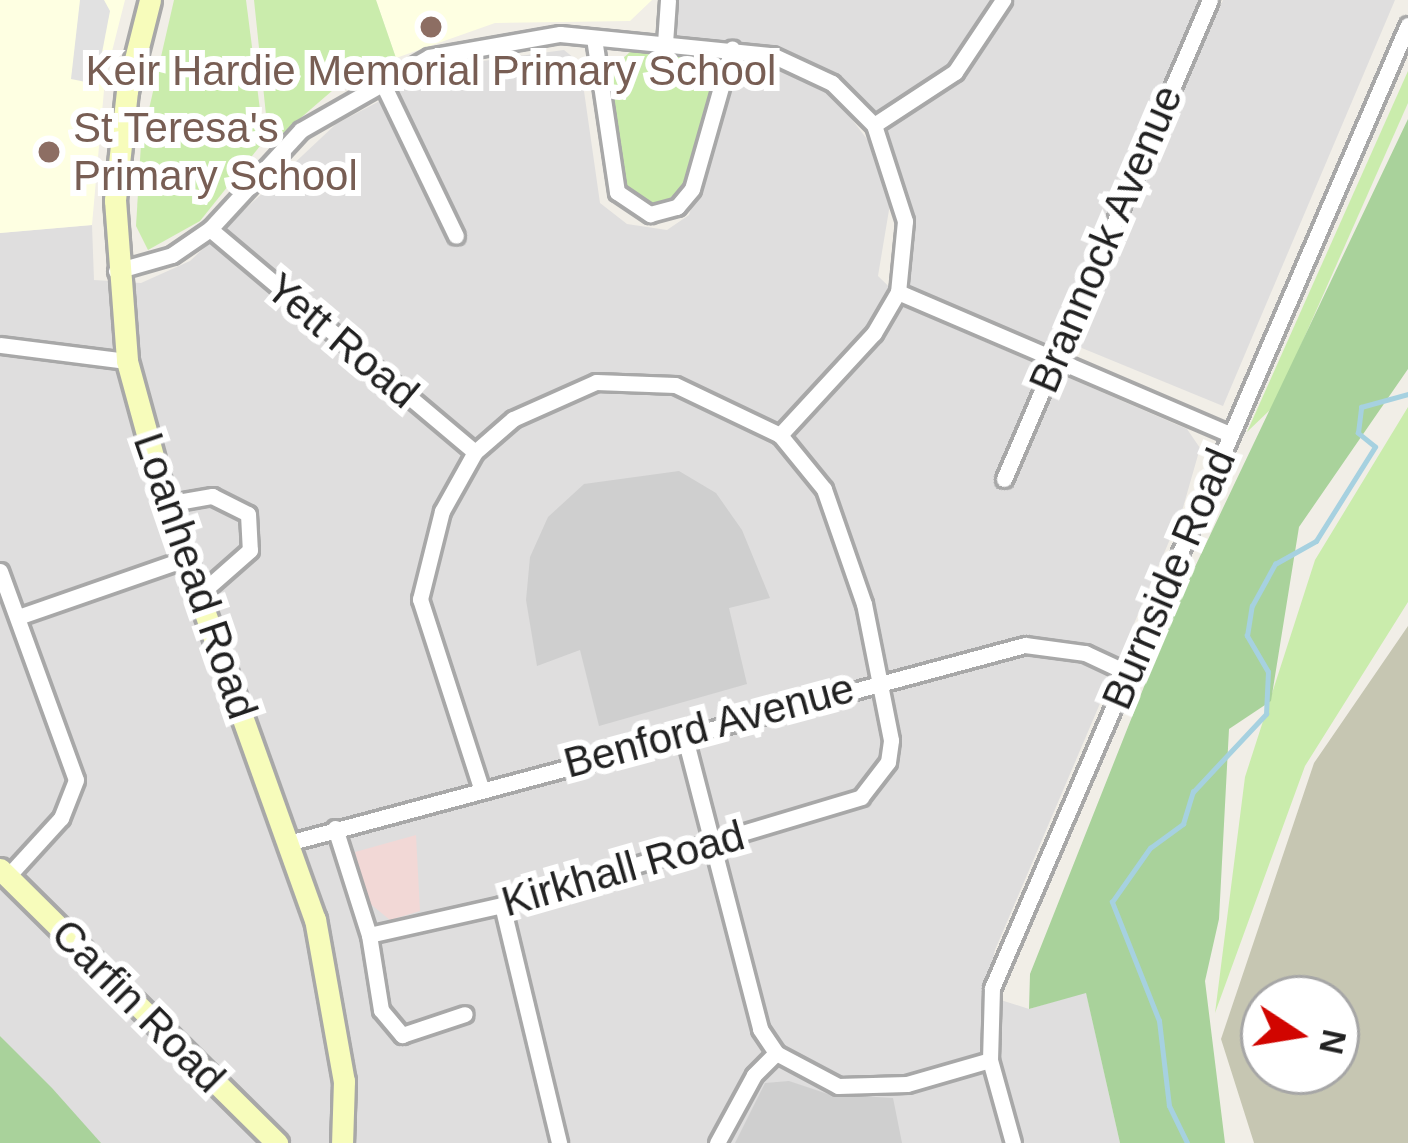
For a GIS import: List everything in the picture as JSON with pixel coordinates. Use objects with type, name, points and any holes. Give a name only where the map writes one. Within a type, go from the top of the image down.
[{"type":"street","name":"Loanhead Road","points":[[150,0],[123,124],[116,271],[127,362],[166,504],[288,843],[331,992],[347,1118],[342,1143]]},
{"type":"street","points":[[665,43],[668,0]]},
{"type":"street","points":[[874,125],[955,72],[1003,0]]},
{"type":"street","name":"Brannock Avenue","points":[[1004,479],[1210,0]]},
{"type":"street","name":"Burnside Road","points":[[1013,1143],[990,1060],[992,988],[1408,25]]},
{"type":"street","points":[[116,271],[172,255],[210,229],[301,130],[380,78],[488,42],[594,38],[772,55],[832,83],[874,125],[894,167],[905,221],[898,292],[874,333],[780,435],[675,385],[596,382],[513,419],[475,452],[442,511],[420,599],[480,785]]},
{"type":"street","points":[[594,38],[617,192],[650,214],[677,207],[692,189],[732,49]]},
{"type":"street","points":[[380,78],[456,236]]},
{"type":"street","name":"Yett Road","points":[[210,229],[475,452]]},
{"type":"street","points":[[898,292],[1230,434]]},
{"type":"street","points":[[0,345],[127,362]]},
{"type":"street","name":"Kirkhall Road","points":[[369,935],[502,905],[861,797],[888,762],[880,680],[864,604],[824,489],[780,435]]},
{"type":"street","points":[[166,504],[212,496],[248,514],[250,550],[199,595]]},
{"type":"street","points":[[18,616],[185,559]]},
{"type":"street","points":[[0,572],[76,780],[61,818],[4,872]]},
{"type":"street","name":"Benford Avenue","points":[[288,843],[480,785],[685,738],[880,680],[1024,645],[1084,653],[1130,674]]},
{"type":"street","points":[[685,738],[708,843],[760,1029],[776,1053],[838,1086],[907,1084],[990,1060]]},
{"type":"street","points":[[335,828],[369,935],[380,1010],[403,1035],[465,1014]]},
{"type":"street","name":"Carfin Road","points":[[4,872],[277,1143]]},
{"type":"street","points":[[502,905],[560,1143]]},
{"type":"street","points":[[717,1143],[754,1076],[776,1053]]},
{"type":"shaded area","name":"St Teresa's Primary School","points":[[0,0],[125,0],[105,79],[92,225],[0,233]]},
{"type":"shaded area","points":[[80,0],[104,0],[110,11],[96,84],[71,79]]},
{"type":"shaded area","name":"Keir Hardie Memorial Primary School","points":[[376,0],[652,0],[630,21],[495,23],[396,58]]},
{"type":"shaded area","points":[[668,0],[1210,0],[1055,356],[898,292],[905,221],[874,125],[832,83],[772,55],[665,43]]},
{"type":"shaded area","points":[[1223,0],[1395,0],[1223,406],[1072,344]]},
{"type":"shaded area","points":[[564,50],[580,63],[600,203],[627,224],[667,230],[689,215],[734,77],[760,63],[828,88],[886,164],[890,204],[878,276],[914,311],[1187,429],[1200,448],[1182,511],[995,950],[985,995],[1029,1009],[1086,992],[1120,1143],[100,1143],[0,1036],[0,233],[92,225],[94,280],[141,283],[190,261],[336,124],[446,66]]},
{"type":"shaded area","points":[[679,471],[716,493],[742,530],[770,598],[729,608],[747,684],[599,726],[580,650],[537,666],[526,600],[530,557],[548,517],[584,484]]},
{"type":"shaded area","points":[[1408,626],[1408,1143],[1254,1143],[1221,1039],[1240,983],[1240,1095],[1360,1095],[1360,975],[1243,975],[1314,763]]},
{"type":"shaded area","points":[[416,835],[420,911],[390,920],[368,902],[355,852]]},
{"type":"shaded area","points":[[789,1081],[828,1094],[893,1098],[902,1143],[735,1143],[765,1083]]},
{"type":"green space","points":[[174,0],[246,0],[264,141],[200,221],[148,250],[136,226],[141,144]]},
{"type":"green space","points":[[254,0],[376,0],[396,58],[333,90],[281,135],[268,134]]},
{"type":"green space","points":[[631,51],[693,56],[716,79],[683,188],[662,204],[645,203],[623,184],[606,74]]},
{"type":"green space","points":[[1408,71],[1408,103],[1274,406],[1247,432]]},
{"type":"green space","points":[[1408,119],[1408,369],[1299,527],[1271,701],[1229,729],[1219,919],[1205,981],[1225,1143],[1120,1143],[1086,993],[1029,1009],[1030,974],[1174,611]]},
{"type":"green space","points":[[1408,407],[1408,602],[1305,766],[1215,1013],[1245,777],[1315,560]]},
{"type":"green space","points":[[0,1036],[52,1088],[101,1143],[0,1143]]},
{"type":"waterway","points":[[1187,1143],[1169,1106],[1159,1021],[1112,902],[1150,848],[1183,824],[1193,792],[1266,714],[1268,672],[1247,636],[1252,606],[1275,564],[1316,541],[1375,447],[1358,433],[1361,407],[1408,394]]},
{"type":"place","name":"Keir Hardie Memorial Primary School","points":[[431,27]]},
{"type":"place","name":"St Teresa's Primary School","points":[[49,152]]}]
